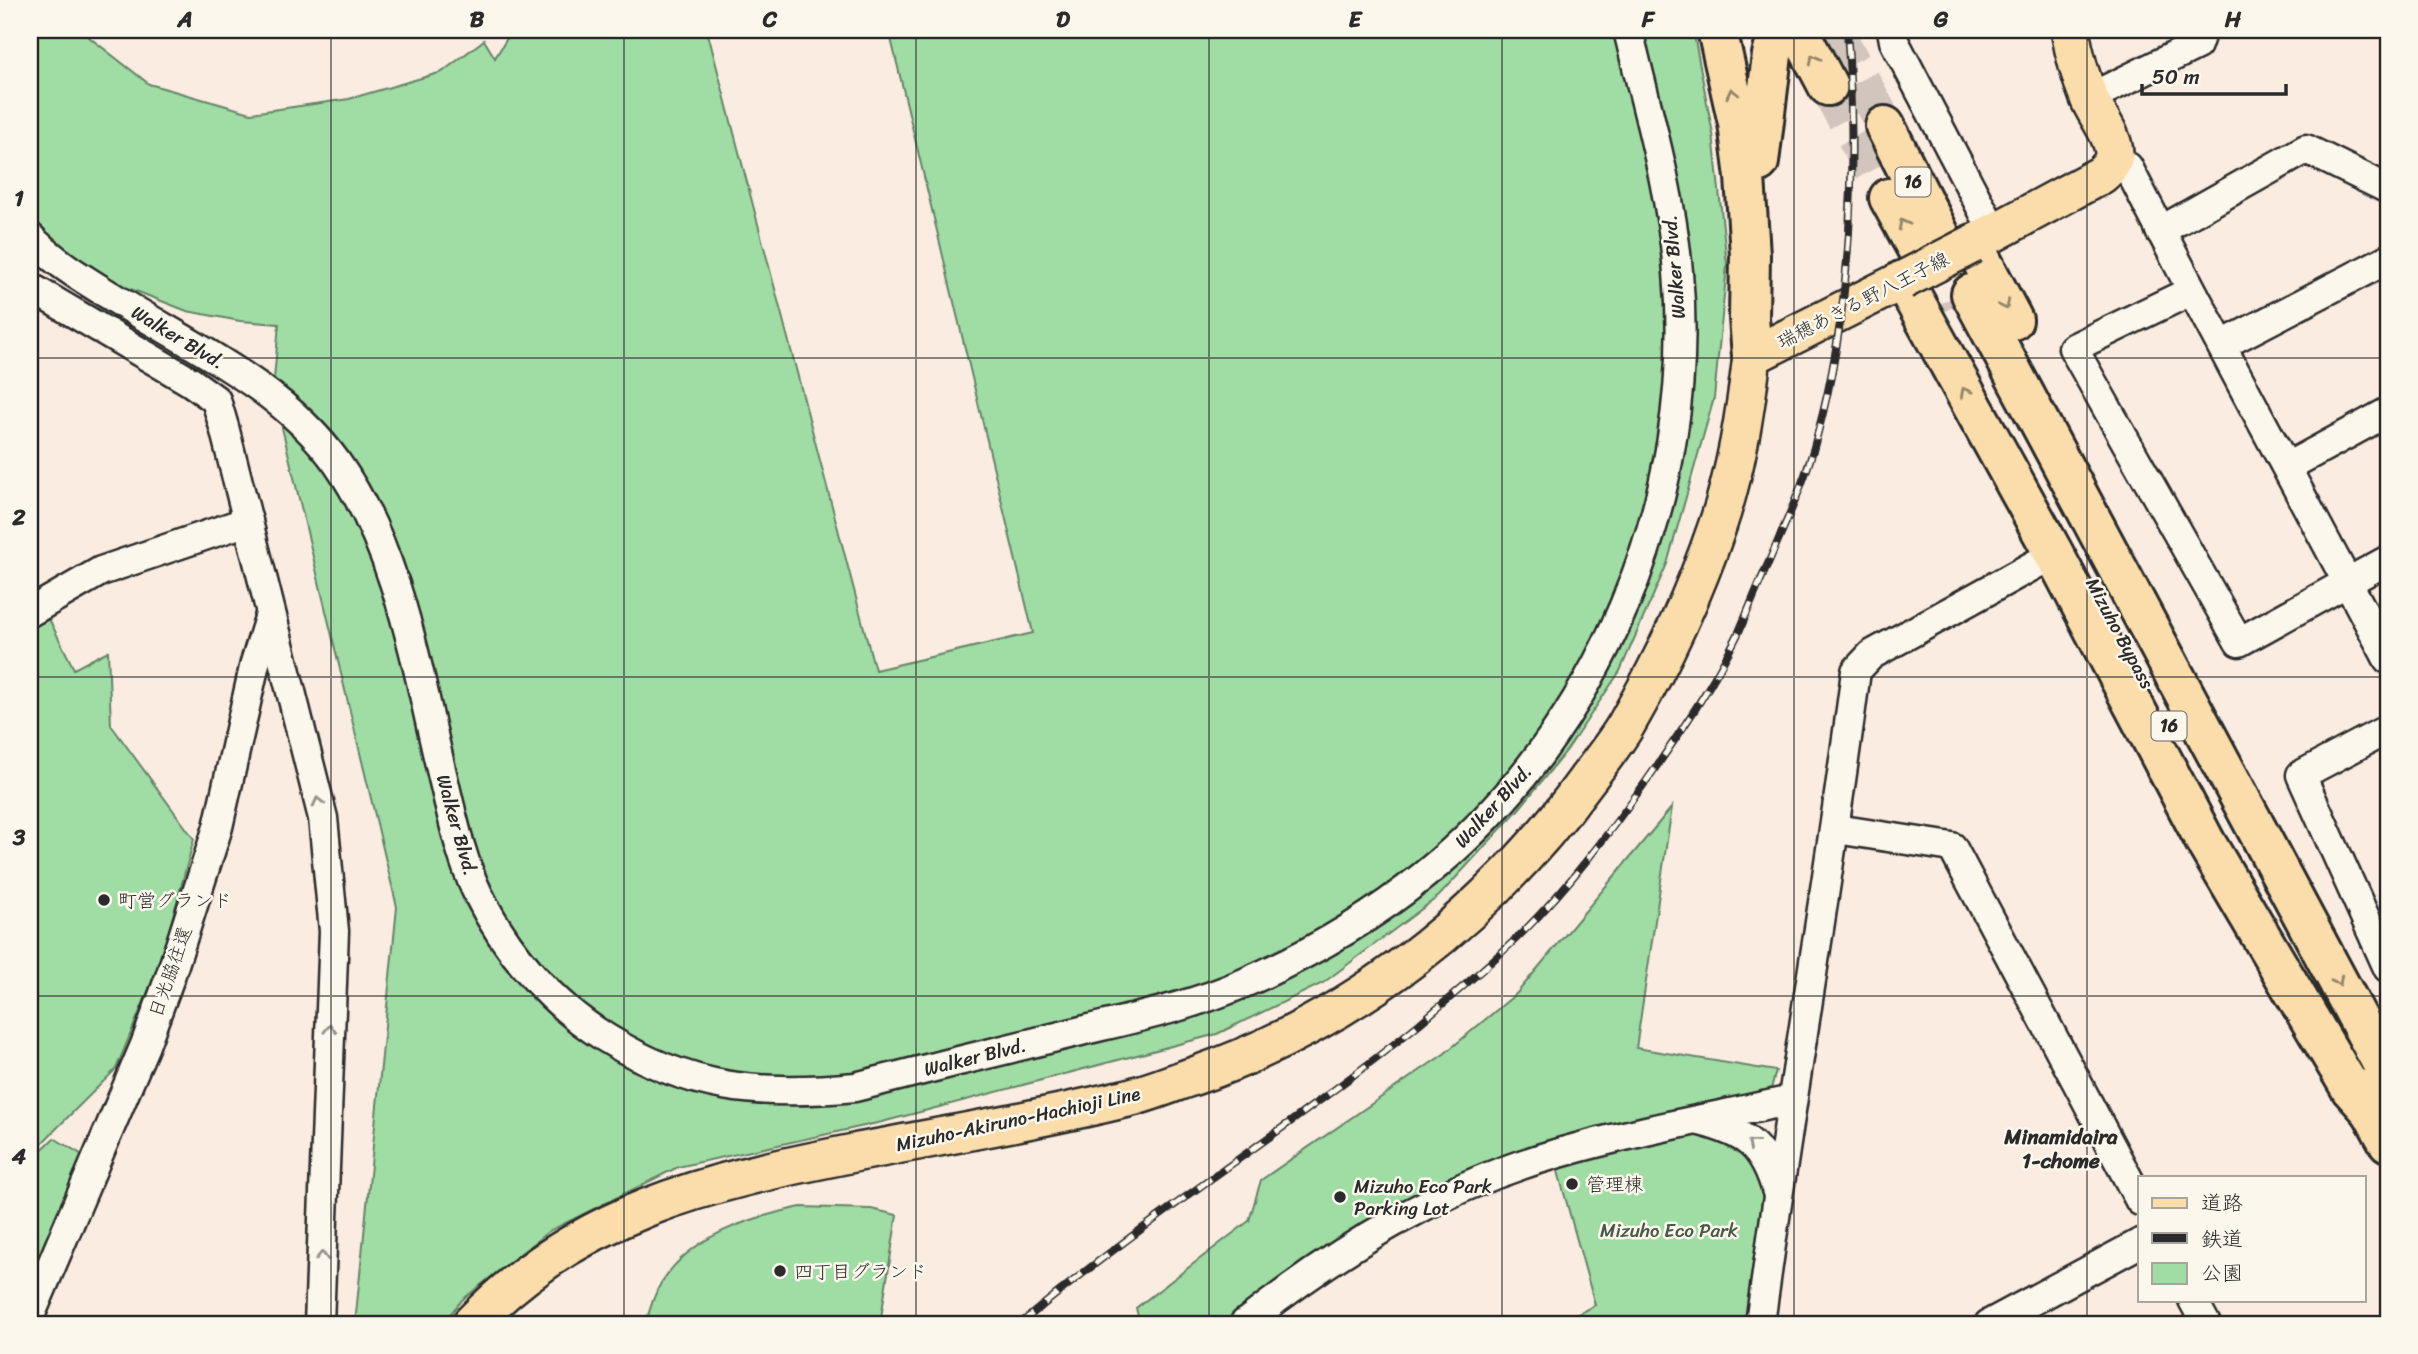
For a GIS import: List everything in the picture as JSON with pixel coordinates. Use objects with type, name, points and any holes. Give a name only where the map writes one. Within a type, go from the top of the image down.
[{"type":"highway","points":[[1717,30],[1738,122],[1745,177],[1752,356]]},
{"type":"highway","points":[[1752,356],[1761,309],[1762,223],[1759,165],[1772,55],[1790,32],[1829,86]]},
{"type":"highway","name":"16","points":[[1885,126],[1946,249]]},
{"type":"highway","name":"16","points":[[1889,198],[1946,249]]},
{"type":"highway","points":[[1946,249],[2054,554],[2206,843],[2351,1089],[2380,1127]]},
{"type":"highway","points":[[1946,249],[2300,874],[2307,920]]},
{"type":"highway","name":"Mizuho Bypass","points":[[2380,1127],[1960,302],[2307,920],[2388,1075]]},
{"type":"main road","points":[[1946,249],[2101,175],[2113,161],[2111,143],[2089,98],[2070,30]]},
{"type":"main road","name":"瑞穂あきる野八王子線","points":[[1752,356],[1946,249]]},
{"type":"main road","name":"Mizuho-Akiruno-Hachioji Line","points":[[471,1324],[510,1287],[573,1242],[667,1198],[718,1182],[782,1167],[1124,1100],[1224,1066],[1267,1048],[1359,997],[1412,958],[1493,891],[1535,847],[1624,729],[1676,630],[1717,526],[1745,414],[1752,356]]},
{"type":"street","name":"Walker Blvd.","points":[[30,237],[79,276],[264,390],[306,426],[336,462],[365,507],[387,558],[462,851],[477,891],[496,926],[520,960],[550,994],[585,1025],[621,1048],[665,1069],[714,1084],[762,1091],[855,1087],[1156,1013],[1241,985],[1309,953],[1365,920],[1415,883],[1474,830],[1524,775],[1572,706],[1610,638],[1629,593],[1653,526],[1676,413],[1680,354],[1678,273],[1666,187],[1628,30]]},
{"type":"street","points":[[1892,30],[1946,249]]},
{"type":"street","points":[[2089,98],[2197,45],[2202,30]]},
{"type":"street","points":[[2160,231],[2306,149],[2388,189]]},
{"type":"street","points":[[2113,161],[2128,167],[2191,291],[2388,659]]},
{"type":"street","points":[[2222,345],[2388,259]]},
{"type":"street","points":[[30,288],[191,382],[216,400],[323,818],[334,931],[319,1324]]},
{"type":"street","points":[[2191,291],[2073,348],[2239,642],[2388,559]]},
{"type":"street","points":[[2287,467],[2388,412]]},
{"type":"street","points":[[30,612],[100,571],[248,521]]},
{"type":"street","points":[[1760,1324],[1777,1195],[1836,829],[1856,671],[1871,655],[2054,554]]},
{"type":"street","name":"日光脇往還","points":[[30,1316],[145,1045],[170,977],[218,827],[255,663],[271,615]]},
{"type":"street","points":[[2388,729],[2301,775],[2388,968]]},
{"type":"street","points":[[1836,829],[1952,847],[2138,1197]]},
{"type":"street","points":[[1244,1324],[1320,1266],[1396,1220],[1472,1184],[1558,1153],[1792,1100]]},
{"type":"street","points":[[1699,1121],[1736,1132],[1751,1142],[1771,1170],[1777,1195]]},
{"type":"street","points":[[1989,1324],[2138,1244]]},
{"type":"street","points":[[2194,1302],[2206,1324]]},
{"type":"green space","points":[[30,30],[80,30],[149,84],[251,113],[349,99],[442,72],[484,40],[495,58],[512,30],[707,30],[875,670],[1033,633],[889,30],[1693,30],[1713,134],[1727,265],[1714,398],[1667,564],[1620,671],[1567,750],[1519,809],[1439,896],[1323,983],[1217,1034],[882,1122],[678,1167],[549,1231],[462,1300],[442,1324],[355,1324],[397,907],[273,390],[279,324],[240,321],[187,311],[123,286],[49,239],[30,217]]},
{"type":"green space","name":"町営グランド","points":[[47,615],[74,669],[108,651],[111,725],[194,839],[161,960],[116,1069],[30,1155],[30,625]]},
{"type":"green space","name":"Mizuho Eco Park","points":[[1672,807],[1636,1048],[1776,1071],[1771,1089],[1645,1117],[1692,1133],[1725,1136],[1746,1149],[1766,1194],[1748,1324],[1559,1324],[1595,1305],[1556,1164],[1468,1171],[1350,1230],[1225,1324],[1140,1324],[1136,1308],[1249,1221],[1261,1180],[1444,1054],[1517,993]]},
{"type":"green space","points":[[54,1138],[84,1156],[30,1279],[30,1161]]},
{"type":"green space","name":"四丁目グランド","points":[[801,1207],[871,1209],[897,1215],[880,1324],[646,1324],[661,1283],[673,1266],[688,1252],[742,1223]]},
{"type":"tunnel","points":[[1834,30],[1885,126]]},
{"type":"tunnel","points":[[1828,86],[1889,198]]},
{"type":"tunnel","points":[[1918,251],[1949,309]]},
{"type":"railway","points":[[1020,1324],[1118,1247],[1370,1063],[1498,956],[1557,896],[1588,858],[1647,780],[1695,708],[1738,634],[1795,502],[1807,469],[1829,387],[1845,286],[1849,234],[1851,131],[1847,30]]},
{"type":"place","name":"町営グランド","points":[[104,900]]},
{"type":"place","name":"管理棟","points":[[1572,1184]]},
{"type":"place","name":"Mizuho Eco Park Parking Lot","points":[[1340,1197]]},
{"type":"place","name":"四丁目グランド","points":[[780,1271]]},
{"type":"district","name":"Minamidaira 1-chome","points":[[2061,1149]]}]
